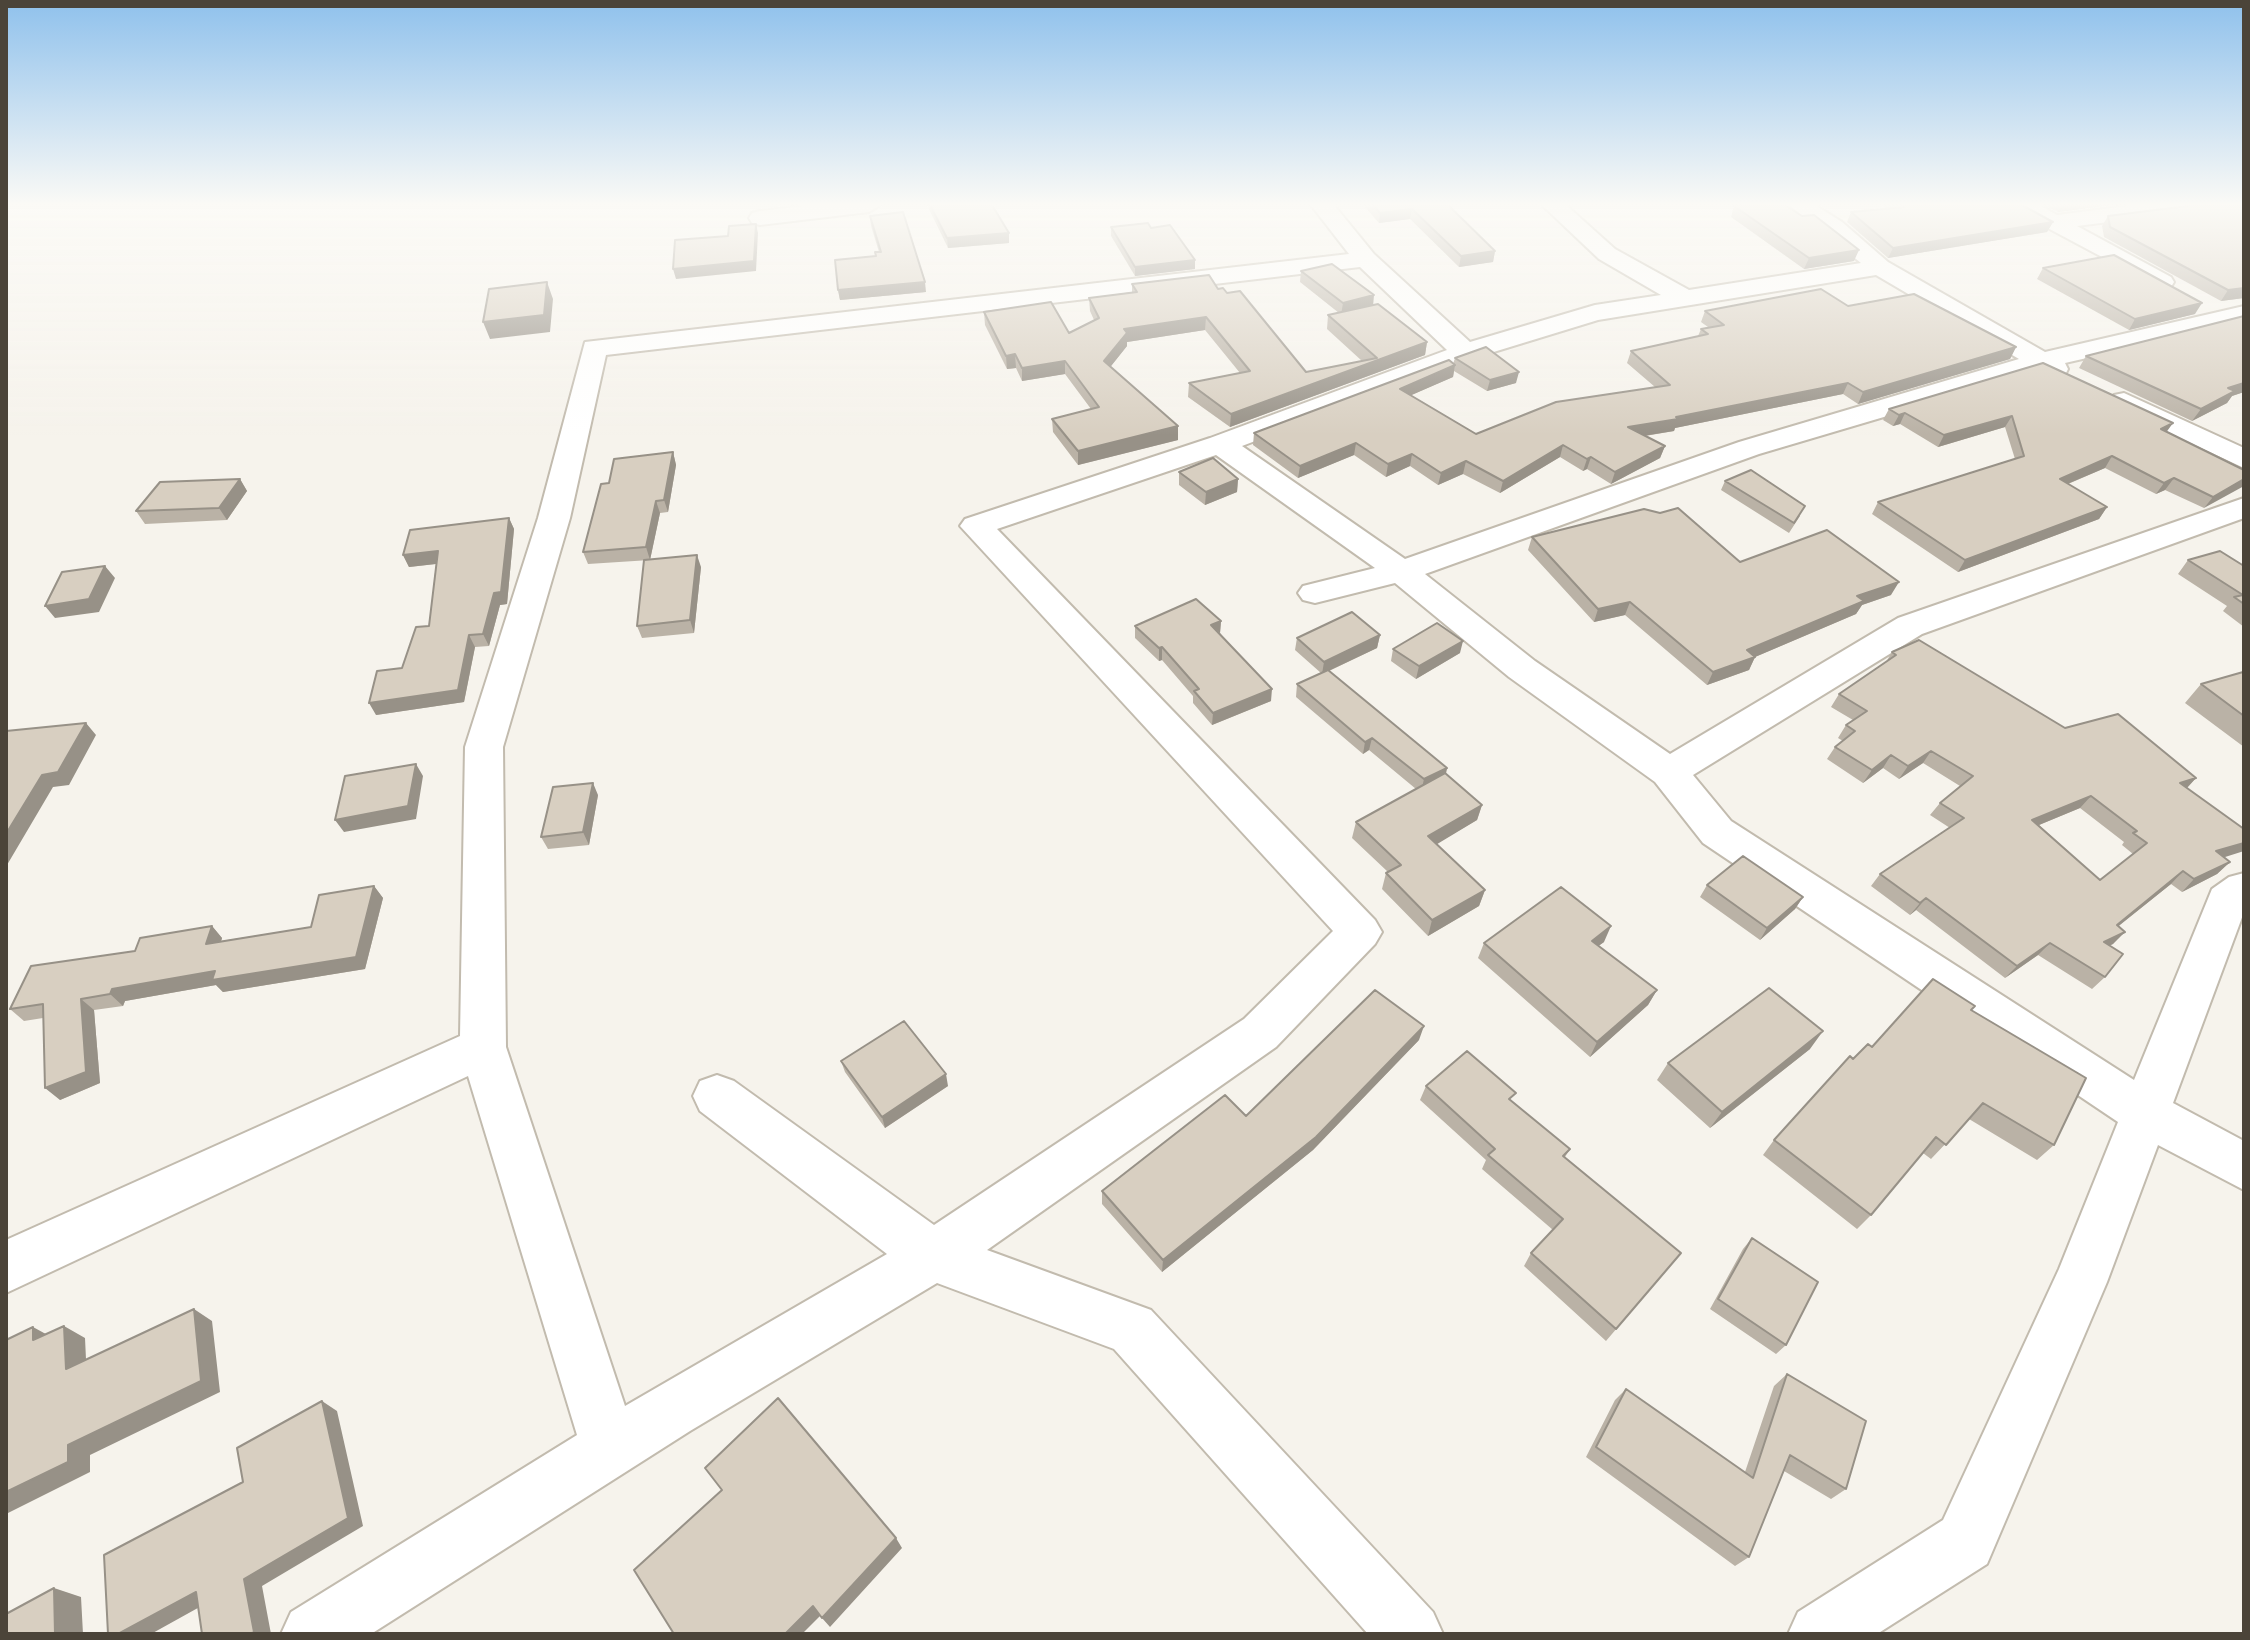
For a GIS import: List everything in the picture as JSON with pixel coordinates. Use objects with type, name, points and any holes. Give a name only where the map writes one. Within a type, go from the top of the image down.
[{"type":"street","points":[[610,1448],[483,1047],[484,747],[554,518],[594,348],[1171,282]]},
{"type":"street","points":[[1390,282],[1465,352]]},
{"type":"street","points":[[1655,282],[1684,298]]},
{"type":"street","points":[[313,1634],[610,1448],[933,1256],[1260,1033],[1360,932],[976,526],[1220,444],[1465,352],[1595,313],[1788,282]]},
{"type":"street","points":[[1904,282],[2039,362],[2078,380]]},
{"type":"street","points":[[2161,282],[2192,299],[2234,315]]},
{"type":"street","points":[[1315,593],[1401,571],[1749,448],[2039,362],[2234,315]]},
{"type":"street","points":[[2104,392],[2244,459]]},
{"type":"street","points":[[1220,444],[1401,571],[1522,669],[1669,772],[1717,832],[2145,1113],[2244,1167]]},
{"type":"street","points":[[1669,772],[1910,626],[2244,507]]},
{"type":"street","points":[[1820,1634],[1965,1542],[2080,1282],[2227,901],[2244,889]]},
{"type":"street","points":[[6,1267],[483,1047]]},
{"type":"street","points":[[717,1096],[933,1256],[1132,1329],[1411,1634]]},
{"type":"building","points":[[547,282],[544,315],[483,322],[489,289]]},
{"type":"building","points":[[837,282],[925,282],[838,290]]},
{"type":"building","points":[[1213,282],[1218,289],[1223,288],[1227,293],[1240,291],[1306,372],[1377,358],[1328,315],[1378,304],[1427,342],[1231,414],[1189,383],[1250,371],[1206,317],[1124,329],[1127,333],[1104,361],[1178,426],[1078,451],[1052,419],[1099,407],[1065,361],[1022,368],[1015,354],[1006,356],[984,312],[1051,302],[1069,333],[1099,318],[1089,298],[1137,292],[1132,284]]},
{"type":"building","points":[[1315,282],[1356,282],[1374,295],[1343,303]]},
{"type":"building","points":[[2067,282],[2163,282],[2202,303],[2135,319]]},
{"type":"building","points":[[2212,282],[2244,282],[2244,288],[2228,290]]},
{"type":"building","points":[[1821,289],[1848,306],[1914,294],[2016,347],[1863,392],[1848,383],[1628,427],[1665,446],[1615,472],[1563,445],[1503,481],[1466,461],[1441,473],[1412,454],[1388,464],[1356,443],[1300,466],[1254,433],[1449,360],[1455,365],[1400,389],[1476,434],[1556,402],[1670,385],[1631,351],[1708,334],[1701,329],[1724,325],[1705,311]]},
{"type":"building","points":[[2244,316],[2244,383],[2228,388],[2235,391],[2201,409],[2086,356]]},
{"type":"building","points":[[1486,347],[1519,372],[1490,380],[1455,358]]},
{"type":"building","points":[[2043,363],[2173,423],[2161,429],[2244,470],[2244,479],[2213,497],[2174,478],[2164,483],[2112,456],[2060,479],[2107,507],[1965,560],[1878,502],[2024,456],[2012,416],[1944,435],[1905,413],[1899,415],[1889,409]]},
{"type":"building","points":[[673,452],[664,500],[656,501],[646,547],[583,552],[601,484],[609,483],[614,459]]},
{"type":"building","points":[[1213,458],[1238,479],[1206,492],[1179,472]]},
{"type":"building","points":[[1751,470],[1805,506],[1794,523],[1725,481]]},
{"type":"building","points":[[240,479],[219,508],[136,511],[160,482]]},
{"type":"building","points":[[1678,508],[1740,562],[1827,530],[1899,582],[1857,596],[1864,601],[1747,650],[1755,657],[1713,672],[1630,602],[1598,609],[1532,537],[1644,509],[1660,513]]},
{"type":"building","points":[[509,518],[501,592],[494,593],[483,634],[469,635],[458,690],[369,703],[377,671],[402,668],[416,627],[429,626],[438,551],[403,555],[410,530]]},
{"type":"building","points":[[2220,551],[2244,566],[2244,604],[2234,597],[2243,595],[2188,560]]},
{"type":"building","points":[[697,555],[690,620],[637,626],[644,560]]},
{"type":"building","points":[[105,566],[89,599],[45,606],[62,572]]},
{"type":"building","points":[[1196,599],[1221,621],[1211,625],[1272,689],[1213,713],[1194,691],[1199,689],[1162,647],[1159,648],[1135,626]]},
{"type":"building","points":[[1352,612],[1380,635],[1324,662],[1297,638]]},
{"type":"building","points":[[1437,623],[1463,641],[1419,666],[1393,649]]},
{"type":"building","points":[[1919,640],[2065,728],[2118,714],[2196,778],[2180,783],[2244,829],[2244,843],[2216,851],[2230,862],[2194,879],[2183,871],[2117,925],[2125,932],[2104,942],[2123,954],[2105,977],[2050,943],[2017,966],[1926,898],[1920,903],[1880,874],[1964,818],[1940,803],[1973,776],[1931,751],[1908,766],[1891,755],[1872,770],[1835,747],[1855,731],[1846,725],[1867,711],[1839,694],[1896,655],[1892,652]],"holes":[[[2091,796],[2137,831],[2133,833],[2147,843],[2100,880],[2032,820]]]},
{"type":"building","points":[[1328,670],[1447,768],[1424,779],[1372,738],[1365,742],[1297,684]]},
{"type":"building","points":[[2243,672],[2244,716],[2201,684]]},
{"type":"building","points":[[86,723],[58,772],[42,775],[6,834],[6,731]]},
{"type":"building","points":[[416,764],[408,806],[335,820],[345,776]]},
{"type":"building","points":[[1445,773],[1482,805],[1428,836],[1485,890],[1432,920],[1386,873],[1401,865],[1356,822]]},
{"type":"building","points":[[593,783],[583,832],[541,837],[553,787]]},
{"type":"building","points":[[1743,856],[1803,897],[1767,928],[1707,885]]},
{"type":"building","points":[[374,886],[356,957],[212,980],[215,971],[112,989],[110,994],[81,999],[86,1072],[45,1088],[43,1004],[10,1009],[31,966],[135,951],[140,938],[212,926],[206,944],[311,927],[319,895]]},
{"type":"building","points":[[1561,887],[1611,926],[1592,941],[1657,990],[1597,1042],[1484,943]]},
{"type":"building","points":[[1933,979],[1975,1006],[1971,1010],[2086,1078],[2054,1145],[1983,1103],[1946,1145],[1936,1137],[1871,1215],[1774,1140],[1850,1056],[1853,1059],[1868,1044],[1872,1047]]},
{"type":"building","points":[[1769,988],[1823,1031],[1722,1112],[1668,1063]]},
{"type":"building","points":[[1375,990],[1424,1026],[1316,1137],[1163,1260],[1102,1191],[1225,1095],[1246,1116]]},
{"type":"building","points":[[904,1021],[946,1074],[882,1117],[841,1061]]},
{"type":"building","points":[[1467,1051],[1516,1093],[1509,1099],[1570,1149],[1563,1156],[1681,1253],[1616,1329],[1531,1253],[1563,1219],[1488,1155],[1495,1149],[1426,1086]]},
{"type":"building","points":[[1752,1238],[1818,1282],[1786,1345],[1718,1299]]},
{"type":"building","points":[[194,1309],[201,1381],[68,1445],[68,1462],[6,1492],[6,1340],[33,1327],[33,1340],[64,1326],[66,1369]]},
{"type":"building","points":[[1787,1374],[1866,1421],[1846,1489],[1790,1455],[1749,1557],[1596,1447],[1626,1389],[1753,1478]]},
{"type":"building","points":[[778,1398],[896,1538],[822,1618],[813,1606],[785,1634],[674,1634],[634,1570],[722,1490],[705,1468]]},
{"type":"building","points":[[322,1401],[348,1518],[244,1579],[254,1632],[202,1634],[196,1592],[118,1634],[108,1634],[104,1555],[243,1482],[237,1448]]},
{"type":"building","points":[[54,1588],[55,1634],[6,1634],[6,1614]]}]
